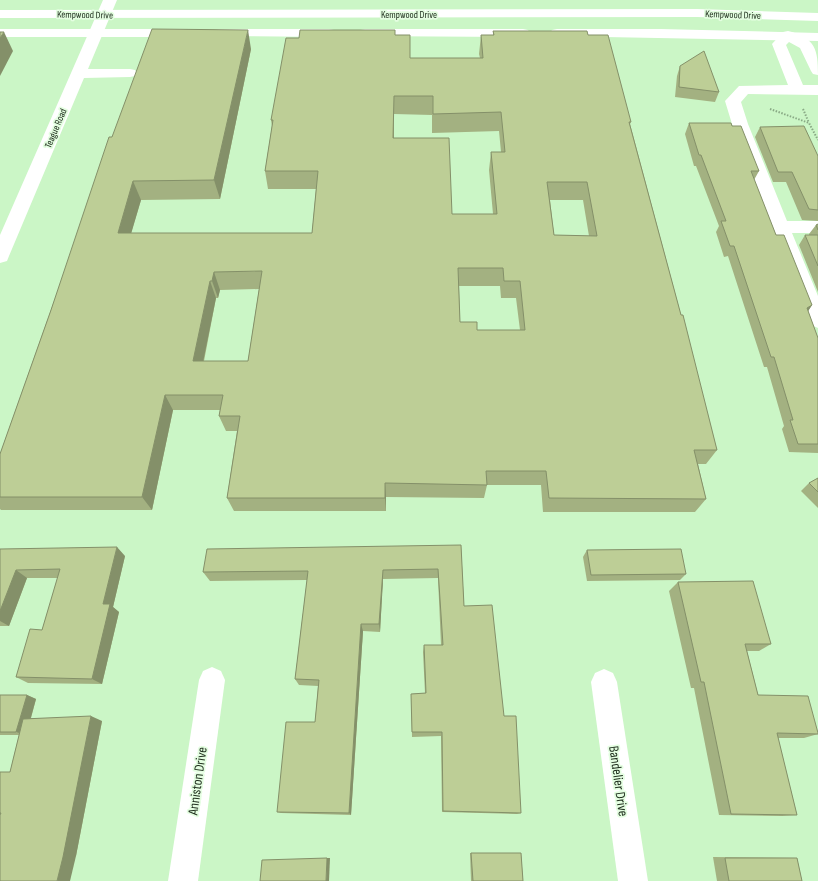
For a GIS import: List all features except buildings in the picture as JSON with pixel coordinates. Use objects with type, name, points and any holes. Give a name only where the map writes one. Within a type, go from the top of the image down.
[{"type":"main road","name":"Teague Road","points":[[0,256],[110,0]]},
{"type":"main road","name":"Kempwood Drive","points":[[0,14],[697,13],[818,17]]},
{"type":"main road","points":[[436,14],[439,34]]},
{"type":"main road","points":[[777,15],[788,36],[806,45],[818,71]]},
{"type":"main road","name":"Kempwood Drive","points":[[0,33],[661,33],[818,37]]},
{"type":"main road","points":[[788,36],[779,44],[797,89]]},
{"type":"main road","points":[[78,74],[130,73]]},
{"type":"main road","points":[[818,90],[744,89],[733,101],[740,124],[818,320]]},
{"type":"main road","points":[[780,227],[818,227]]},
{"type":"main road","name":"Anniston Drive","points":[[182,881],[212,680]]},
{"type":"main road","name":"Bandelier Drive","points":[[604,682],[633,881]]},
{"type":"path","points":[[738,96],[790,118],[809,123],[818,140]]}]
